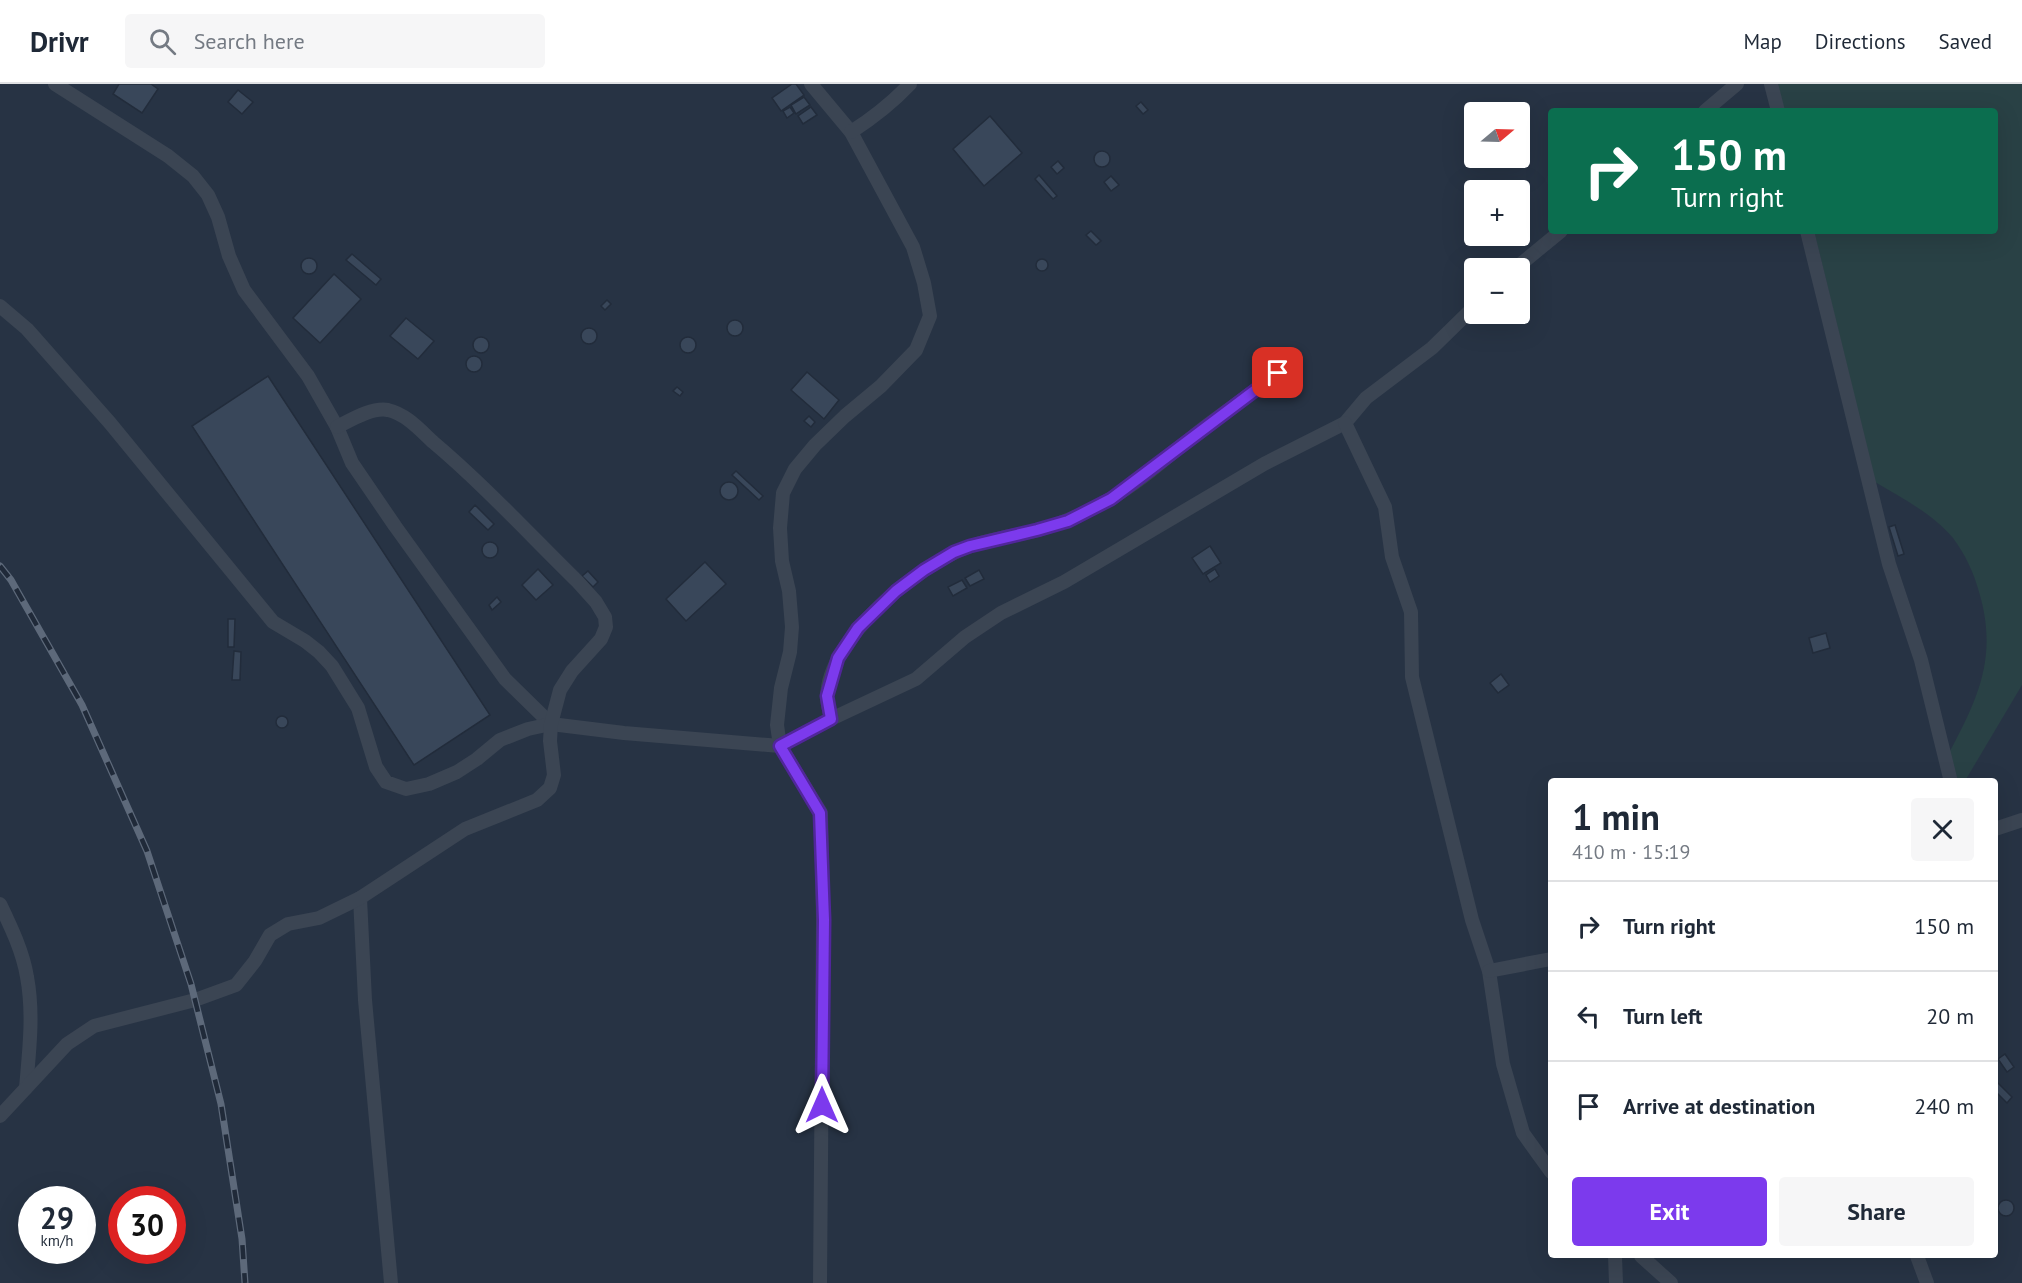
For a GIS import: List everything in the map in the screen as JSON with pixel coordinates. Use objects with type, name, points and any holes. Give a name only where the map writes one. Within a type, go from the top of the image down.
[{"type":"street","points":[[55,84],[168,156],[193,176],[208,195],[218,217],[229,256],[244,290],[308,376],[337,427],[352,464],[506,679],[551,724]]},
{"type":"street","points":[[811,84],[851,132],[913,248],[924,283],[930,316],[916,350],[881,386],[814,445],[795,469],[783,494],[780,528],[782,561],[789,591],[792,627],[790,652],[781,688],[777,725],[780,746],[820,813],[824,920],[820,1283]]},
{"type":"street","points":[[851,132],[897,98],[910,84]]},
{"type":"street","points":[[1709,108],[1737,84]]},
{"type":"street","points":[[1771,84],[1777,108]]},
{"type":"street","points":[[1528,258],[1557,234]]},
{"type":"street","points":[[1808,234],[1889,564],[1921,660],[1950,778]]},
{"type":"street","points":[[0,306],[27,329],[110,423],[273,622],[305,641],[332,666],[358,708],[376,767],[386,782],[406,789],[429,784],[457,772],[500,740],[528,729],[551,724],[624,733],[780,746],[916,679],[965,637],[1001,613],[1064,582],[1264,464],[1345,423],[1366,398],[1432,348],[1464,317]]},
{"type":"street","points":[[831,719],[827,696],[838,658],[858,628],[896,591],[924,570],[954,552],[1068,521],[1111,499],[1278,373]]},
{"type":"street","points":[[0,1116],[67,1044],[94,1026],[195,1000],[236,985],[255,961],[270,935],[288,924],[319,918],[360,898],[465,829],[537,800],[550,788],[554,776],[550,741],[551,724],[560,690],[572,671],[601,639],[606,627],[606,617],[596,602],[452,459],[396,412],[385,409],[373,412],[337,427]]},
{"type":"street","points":[[1345,423],[1385,507],[1392,557],[1411,612],[1412,677],[1472,920],[1489,971],[1503,1064],[1523,1133],[1548,1168]]},
{"type":"street","points":[[1998,828],[2022,820]]},
{"type":"street","points":[[360,898],[364,1000],[391,1283]]},
{"type":"street","points":[[0,904],[15,934],[27,977],[30,1030],[26,1088]]},
{"type":"street","points":[[1489,971],[1548,960]]},
{"type":"street","points":[[1615,1258],[1616,1283]]},
{"type":"street","points":[[1643,1258],[1671,1283]]},
{"type":"street","points":[[1918,1258],[1927,1283]]},
{"type":"green space","points":[[1778,84],[2022,84],[2022,685],[1967,778],[1957,778],[1949,753],[1977,694],[1986,656],[1987,636],[1979,592],[1965,557],[1945,529],[1917,507],[1875,482],[1815,234],[1998,234],[1998,108],[1783,108]]},
{"type":"building","points":[[119,84],[151,84],[158,89],[142,113],[113,94]]},
{"type":"building","points":[[792,84],[796,84],[804,95],[781,111],[772,98]]},
{"type":"building","points":[[238,90],[253,102],[242,114],[228,102]]},
{"type":"building","points":[[804,97],[810,105],[796,114],[791,105]]},
{"type":"building","points":[[1141,102],[1148,110],[1143,114],[1136,106]]},
{"type":"building","points":[[790,107],[794,113],[787,118],[783,111]]},
{"type":"building","points":[[811,107],[817,115],[803,124],[798,116]]},
{"type":"building","points":[[990,116],[1022,153],[984,186],[953,149]]},
{"type":"building","points":[[1102,151],[1108,153],[1110,159],[1108,165],[1102,167],[1096,165],[1094,159],[1096,153]]},
{"type":"building","points":[[1058,161],[1064,168],[1057,174],[1051,167]]},
{"type":"building","points":[[1039,175],[1057,196],[1053,199],[1035,179]]},
{"type":"building","points":[[1111,176],[1119,185],[1111,191],[1104,182]]},
{"type":"building","points":[[1091,231],[1101,241],[1096,245],[1086,235]]},
{"type":"building","points":[[352,254],[381,279],[376,285],[346,260]]},
{"type":"building","points":[[309,258],[317,266],[309,274],[301,266]]},
{"type":"building","points":[[1044,259],[1047,260],[1047,270],[1040,271],[1037,270],[1036,263],[1037,260]]},
{"type":"building","points":[[334,274],[361,299],[320,343],[293,318]]},
{"type":"building","points":[[607,300],[611,304],[605,310],[601,306]]},
{"type":"building","points":[[406,318],[434,341],[418,359],[390,336]]},
{"type":"building","points":[[735,320],[741,322],[743,328],[741,334],[735,336],[729,334],[727,328],[729,322]]},
{"type":"building","points":[[586,328],[592,328],[597,336],[595,342],[586,344],[581,339],[581,333]]},
{"type":"building","points":[[481,337],[489,345],[481,353],[473,345]]},
{"type":"building","points":[[688,337],[696,345],[688,353],[680,345]]},
{"type":"building","points":[[474,356],[482,364],[474,372],[466,364]]},
{"type":"building","points":[[807,372],[839,400],[824,419],[791,390]]},
{"type":"building","points":[[268,376],[490,715],[414,765],[192,426]]},
{"type":"building","points":[[677,387],[683,392],[680,396],[673,391]]},
{"type":"building","points":[[809,416],[815,422],[811,427],[804,421]]},
{"type":"building","points":[[736,471],[763,496],[759,500],[732,475]]},
{"type":"building","points":[[729,482],[735,485],[738,491],[735,497],[729,500],[723,497],[720,491],[723,485]]},
{"type":"building","points":[[475,505],[494,524],[488,530],[469,512]]},
{"type":"building","points":[[1895,525],[1904,554],[1898,556],[1889,527]]},
{"type":"building","points":[[490,542],[498,550],[490,558],[482,550]]},
{"type":"building","points":[[1210,546],[1221,563],[1203,574],[1192,558]]},
{"type":"building","points":[[705,562],[726,584],[686,621],[666,599]]},
{"type":"building","points":[[538,569],[553,585],[536,600],[522,585]]},
{"type":"building","points":[[1215,569],[1219,576],[1210,582],[1206,575]]},
{"type":"building","points":[[979,570],[984,579],[970,586],[965,578]]},
{"type":"building","points":[[588,571],[598,582],[593,587],[582,576]]},
{"type":"building","points":[[962,580],[967,588],[953,596],[948,587]]},
{"type":"building","points":[[497,597],[501,602],[492,610],[489,605]]},
{"type":"building","points":[[228,619],[235,619],[234,647],[228,647]]},
{"type":"building","points":[[1826,633],[1830,648],[1813,653],[1809,638]]},
{"type":"building","points":[[234,651],[241,652],[240,680],[232,680]]},
{"type":"building","points":[[1501,674],[1509,685],[1498,693],[1490,683]]},
{"type":"building","points":[[284,716],[288,722],[284,728],[280,728],[276,720]]},
{"type":"building","points":[[2005,1054],[2014,1067],[2007,1072],[1998,1059]]},
{"type":"building","points":[[1998,1083],[2012,1097],[2007,1103],[1998,1094]]},
{"type":"building","points":[[2006,1200],[2014,1208],[2006,1216],[1998,1208]]},
{"type":"railway","points":[[0,566],[11,580],[82,705],[147,851],[191,984],[221,1104],[242,1239],[245,1283]]},
{"type":"route","points":[[822,1105],[824,920],[820,813],[780,746],[831,719],[827,696],[838,658],[858,628],[871,614],[924,570],[954,552],[1068,521],[1111,499],[1278,373]]}]
